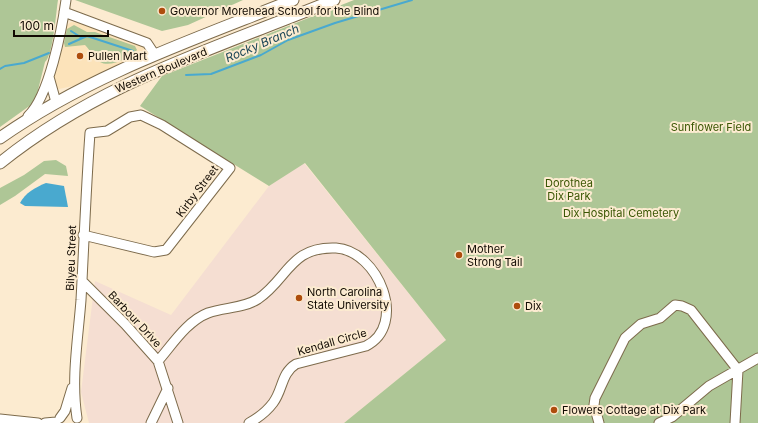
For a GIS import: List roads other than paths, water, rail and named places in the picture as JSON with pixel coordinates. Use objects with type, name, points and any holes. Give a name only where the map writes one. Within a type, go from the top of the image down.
[{"type":"main road","name":"Western Boulevard","points":[[0,138],[56,102],[107,75],[293,0]]},
{"type":"main road","name":"Western Boulevard","points":[[0,164],[43,131],[104,95],[161,68],[334,0]]},
{"type":"main road","points":[[155,55],[161,68]]},
{"type":"main road","points":[[43,131],[58,113],[58,106],[56,102]]},
{"type":"street","points":[[20,124],[36,109],[49,76],[66,0]]},
{"type":"street","points":[[64,12],[147,42],[151,45],[155,55]]},
{"type":"street","points":[[49,76],[56,102]]},
{"type":"street","name":"Kirby Street","points":[[83,234],[154,252],[166,250],[230,168],[162,125],[141,115],[130,117],[107,131],[90,133]]},
{"type":"street","name":"Bilyeu Street","points":[[79,421],[74,383],[82,281],[83,234],[90,133]]},
{"type":"street","name":"Kendall Circle","points":[[158,361],[184,330],[200,317],[208,313],[241,306],[255,301],[269,291],[290,264],[304,254],[335,248],[342,249],[356,256],[372,268],[381,283],[386,298],[385,316],[375,342],[366,346],[296,364],[290,368],[274,402],[263,414],[249,423]]},
{"type":"street","name":"Barbour Drive","points":[[82,281],[125,324],[158,361],[168,388],[178,423]]},
{"type":"street","points":[[599,423],[594,405],[595,398],[626,338],[641,324],[660,318],[675,305],[682,306],[690,310],[738,370],[735,423]]},
{"type":"street","points":[[659,423],[672,417],[709,386],[758,358]]},
{"type":"street","name":"Bilyeu Street","points":[[57,421],[65,411],[74,383]]},
{"type":"street","points":[[151,423],[168,388]]},
{"type":"street","points":[[45,423],[57,421],[69,416],[79,421]]},
{"type":"street","points":[[0,419],[38,423]]},
{"type":"water","points":[[46,183],[64,186],[68,207],[25,206],[20,203],[31,191]]},
{"type":"waterway","name":"Rocky Branch","points":[[186,75],[211,74],[261,55],[288,40],[335,23],[412,0]]},
{"type":"waterway","points":[[71,31],[82,38]]},
{"type":"waterway","name":"Rocky Branch","points":[[69,44],[87,36],[133,51]]},
{"type":"waterway","name":"Rocky Branch","points":[[0,69],[5,66],[24,63],[49,53]]},
{"type":"place","name":"Governor Morehead School for the Blind","points":[[162,11]]},
{"type":"place","name":"Pullen Mart","points":[[80,56]]},
{"type":"place","name":"Mother Strong Tail","points":[[459,255]]},
{"type":"place","name":"North Carolina State University","points":[[299,298]]},
{"type":"place","name":"Dix","points":[[517,306]]},
{"type":"place","name":"Flowers Cottage at Dix Park","points":[[554,410]]},
{"type":"park label","name":"Sunflower Field","points":[[711,127]]},
{"type":"park label","name":"Dorothea Dix Park","points":[[569,189]]},
{"type":"park label","name":"Dix Hospital Cemetery","points":[[621,213]]}]
